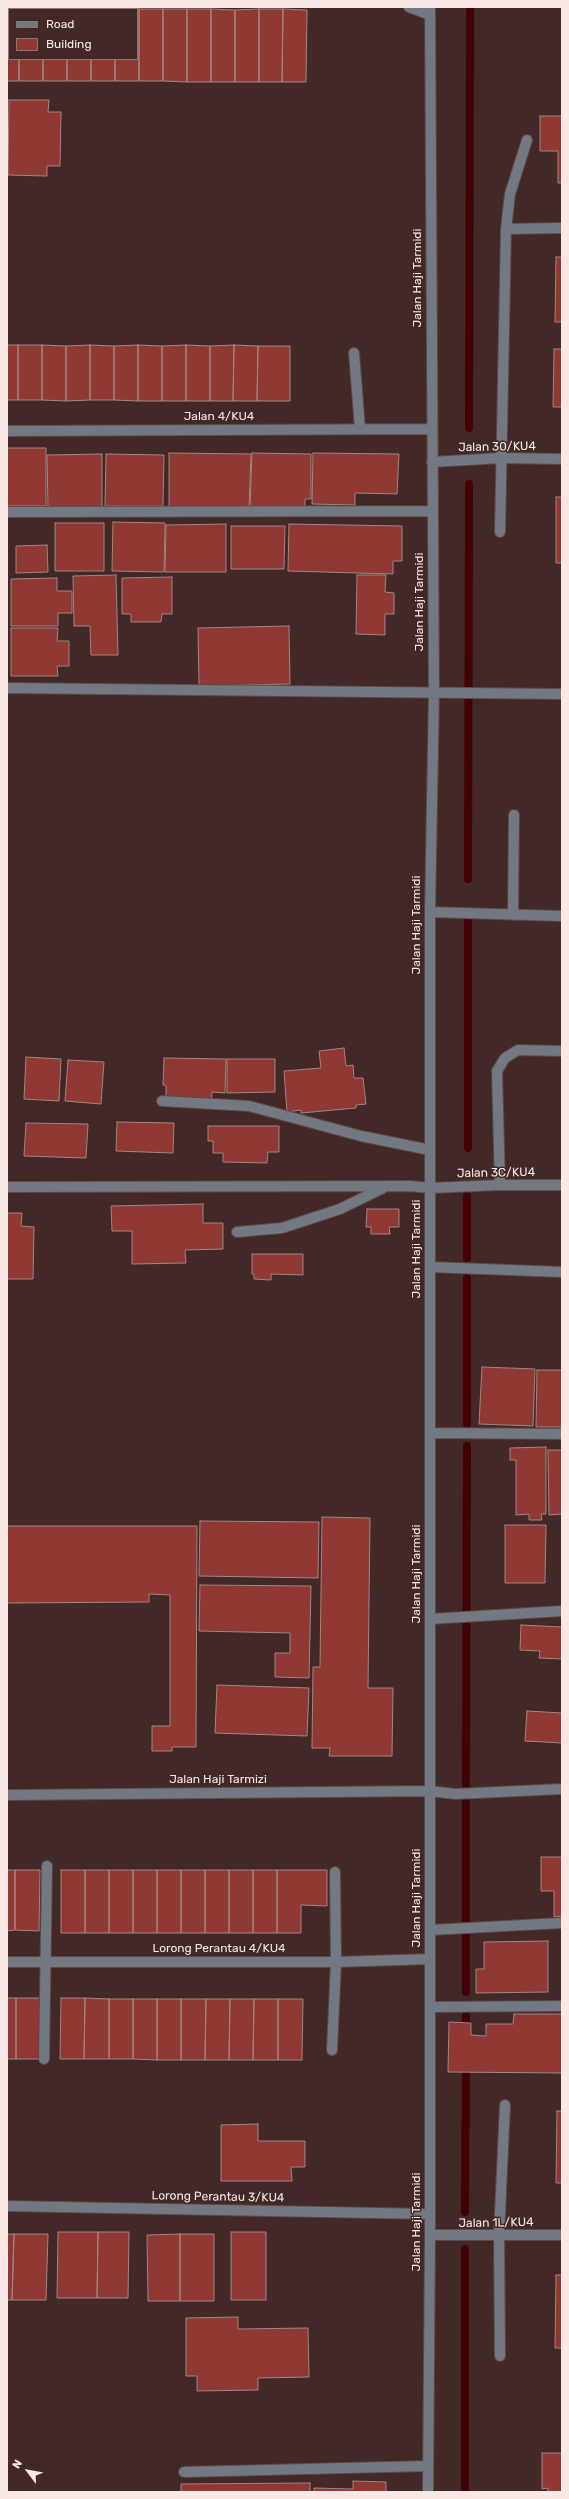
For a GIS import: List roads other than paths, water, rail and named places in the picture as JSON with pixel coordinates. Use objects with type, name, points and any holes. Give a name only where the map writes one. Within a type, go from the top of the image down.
[{"type":"street","points":[[409,7],[430,11]]},
{"type":"street","name":"Jalan Haji Tarmidi","points":[[428,2492],[430,2235],[430,912],[434,692],[430,11]]},
{"type":"street","points":[[500,532],[506,229],[510,194],[527,140]]},
{"type":"street","points":[[506,229],[562,228]]},
{"type":"street","points":[[354,353],[360,429]]},
{"type":"street","name":"Jalan 4/KU4","points":[[7,431],[432,429]]},
{"type":"street","name":"Jalan 30/KU4","points":[[432,462],[501,458],[562,459]]},
{"type":"street","points":[[7,512],[432,511]]},
{"type":"street","points":[[7,688],[562,694]]},
{"type":"street","points":[[513,915],[514,815]]},
{"type":"street","points":[[430,912],[562,916]]},
{"type":"street","points":[[500,1185],[498,1071],[505,1058],[518,1050],[562,1051]]},
{"type":"street","points":[[162,1101],[249,1106],[361,1136],[430,1150]]},
{"type":"street","name":"Jalan 3C/KU4","points":[[7,1187],[386,1186],[430,1188],[500,1185],[562,1185]]},
{"type":"street","points":[[237,1232],[282,1228],[340,1209],[386,1186]]},
{"type":"street","points":[[430,1266],[562,1272]]},
{"type":"street","points":[[430,1433],[562,1434]]},
{"type":"street","points":[[430,1619],[562,1611]]},
{"type":"street","name":"Jalan Haji Tarmizi","points":[[7,1795],[430,1791],[455,1794],[562,1789]]},
{"type":"street","points":[[44,2059],[47,1866]]},
{"type":"street","points":[[332,2050],[336,1962],[335,1872]]},
{"type":"street","points":[[430,1930],[562,1923]]},
{"type":"street","name":"Lorong Perantau 4/KU4","points":[[7,1962],[336,1962],[430,1959]]},
{"type":"street","points":[[430,2007],[562,2006]]},
{"type":"street","points":[[500,2356],[499,2235],[505,2105]]},
{"type":"street","name":"Lorong Perantau 3/KU4","points":[[7,2206],[430,2214]]},
{"type":"street","name":"Jalan 1L/KU4","points":[[430,2235],[562,2235]]},
{"type":"street","points":[[184,2472],[428,2466]]},
{"type":"waterway","points":[[469,428],[470,7]]},
{"type":"waterway","points":[[468,879],[469,484]]},
{"type":"waterway","points":[[468,921],[468,1148]]},
{"type":"waterway","points":[[467,1196],[467,1258]]},
{"type":"waterway","points":[[467,1278],[467,1424]]},
{"type":"waterway","points":[[466,1785],[467,1446]]},
{"type":"waterway","points":[[466,1800],[466,1923]]},
{"type":"waterway","points":[[466,1933],[466,1992]]},
{"type":"waterway","points":[[466,2016],[466,2033]]},
{"type":"waterway","points":[[465,2212],[466,2061]]},
{"type":"waterway","points":[[465,2249],[465,2492]]}]
